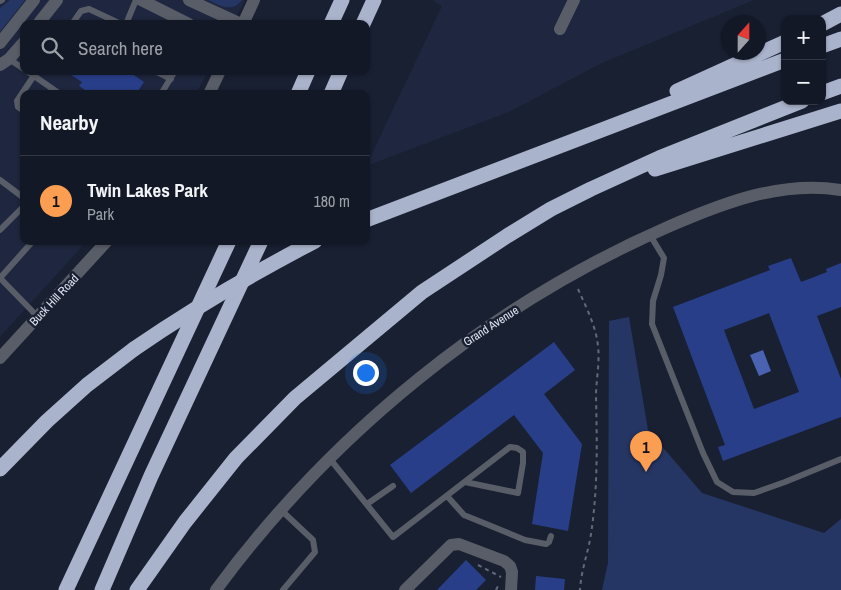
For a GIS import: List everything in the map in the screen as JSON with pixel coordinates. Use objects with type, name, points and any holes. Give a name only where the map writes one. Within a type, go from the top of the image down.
[{"type":"highway","points":[[333,20],[342,0]]},
{"type":"highway","points":[[365,20],[374,0]]},
{"type":"highway","points":[[826,22],[841,14]]},
{"type":"highway","points":[[826,45],[841,39]]},
{"type":"highway","points":[[554,147],[781,44]]},
{"type":"highway","points":[[370,218],[781,62]]},
{"type":"highway","points":[[300,90],[306,75]]},
{"type":"highway","points":[[333,90],[339,75]]},
{"type":"highway","points":[[826,92],[841,86]]},
{"type":"highway","points":[[137,590],[184,522],[236,458],[295,398],[422,292],[551,209],[659,158],[792,105]]},
{"type":"highway","points":[[591,189],[841,111]]},
{"type":"highway","points":[[66,590],[227,245]]},
{"type":"highway","points":[[102,590],[151,476],[259,245]]},
{"type":"highway","points":[[0,469],[47,420],[87,385],[134,349],[187,312],[266,266],[308,245]]},
{"type":"street","points":[[0,43],[34,0]]},
{"type":"street","points":[[41,20],[57,0]]},
{"type":"street","points":[[141,0],[181,20]]},
{"type":"street","points":[[189,0],[233,20]]},
{"type":"street","points":[[244,20],[254,0]]},
{"type":"street","points":[[560,29],[574,0]]},
{"type":"street","points":[[5,62],[20,46]]},
{"type":"street","points":[[211,90],[218,75]]},
{"type":"street","name":"Grand Avenue","points":[[216,590],[281,510],[330,458],[390,402],[433,366],[470,339],[550,288],[650,235],[727,204],[766,193],[798,188],[841,190]]},
{"type":"street","name":"Buck Hill Road","points":[[0,358],[103,245]]},
{"type":"street","points":[[405,590],[451,544],[459,544],[504,561],[510,566],[513,574],[511,590]]},
{"type":"lane","points":[[128,20],[136,0]]},
{"type":"lane","points":[[75,20],[81,11],[88,9],[112,20]]},
{"type":"lane","points":[[5,62],[20,68]]},
{"type":"lane","points":[[25,90],[35,75]]},
{"type":"lane","points":[[37,75],[55,90]]},
{"type":"lane","points":[[163,75],[171,79]]},
{"type":"lane","points":[[164,90],[173,75]]},
{"type":"lane","points":[[20,98],[17,102],[20,108]]},
{"type":"lane","points":[[0,180],[20,195]]},
{"type":"lane","points":[[0,230],[20,210]]},
{"type":"lane","points":[[650,235],[664,258],[653,301],[652,324],[703,453],[717,482],[733,492],[754,493],[841,459]]},
{"type":"lane","points":[[29,245],[0,278],[38,317]]},
{"type":"lane","points":[[330,458],[393,537],[447,496],[464,482],[510,447],[517,448],[523,452],[518,493],[464,482]]},
{"type":"lane","points":[[367,504],[393,486]]},
{"type":"lane","points":[[447,496],[464,515],[525,540],[546,544],[551,536]]},
{"type":"lane","points":[[281,510],[313,540],[315,552],[282,590]]},
{"type":"path","points":[[578,289],[594,328],[598,347],[596,473],[591,533],[580,580],[580,590]]},
{"type":"shaded area","points":[[0,0],[245,0],[235,20],[20,20],[20,75],[206,75],[198,90],[20,90],[20,245],[83,245],[0,337]]},
{"type":"shaded area","points":[[10,0],[25,0],[0,32],[0,8]]},
{"type":"shaded area","points":[[208,0],[242,0],[234,6],[226,7]]},
{"type":"shaded area","points":[[754,0],[600,64],[509,112],[370,164],[370,158],[442,6],[433,1]]},
{"type":"shaded area","points":[[629,317],[648,430],[702,493],[824,533],[841,519],[841,590],[602,590],[608,563],[609,321]]},
{"type":"shaded area","points":[[763,350],[771,371],[759,376],[750,355]]},
{"type":"building","points":[[71,75],[134,75],[144,82],[139,90],[85,90],[79,86],[82,82]]},
{"type":"building","points":[[791,258],[801,282],[827,272],[826,269],[841,263],[841,307],[817,316],[841,379],[841,417],[723,461],[718,447],[725,445],[673,307],[770,270],[768,266]],"holes":[[[769,313],[799,392],[754,409],[724,330]]]},
{"type":"building","points":[[554,342],[575,370],[544,394],[582,444],[568,531],[532,524],[543,453],[514,415],[411,493],[390,465]]},
{"type":"building","points":[[466,560],[486,580],[476,590],[437,590]]},
{"type":"building","points":[[536,576],[565,579],[564,590],[535,590]]},
{"type":"place","name":"Twin Lakes Park","points":[[646,472]]}]
